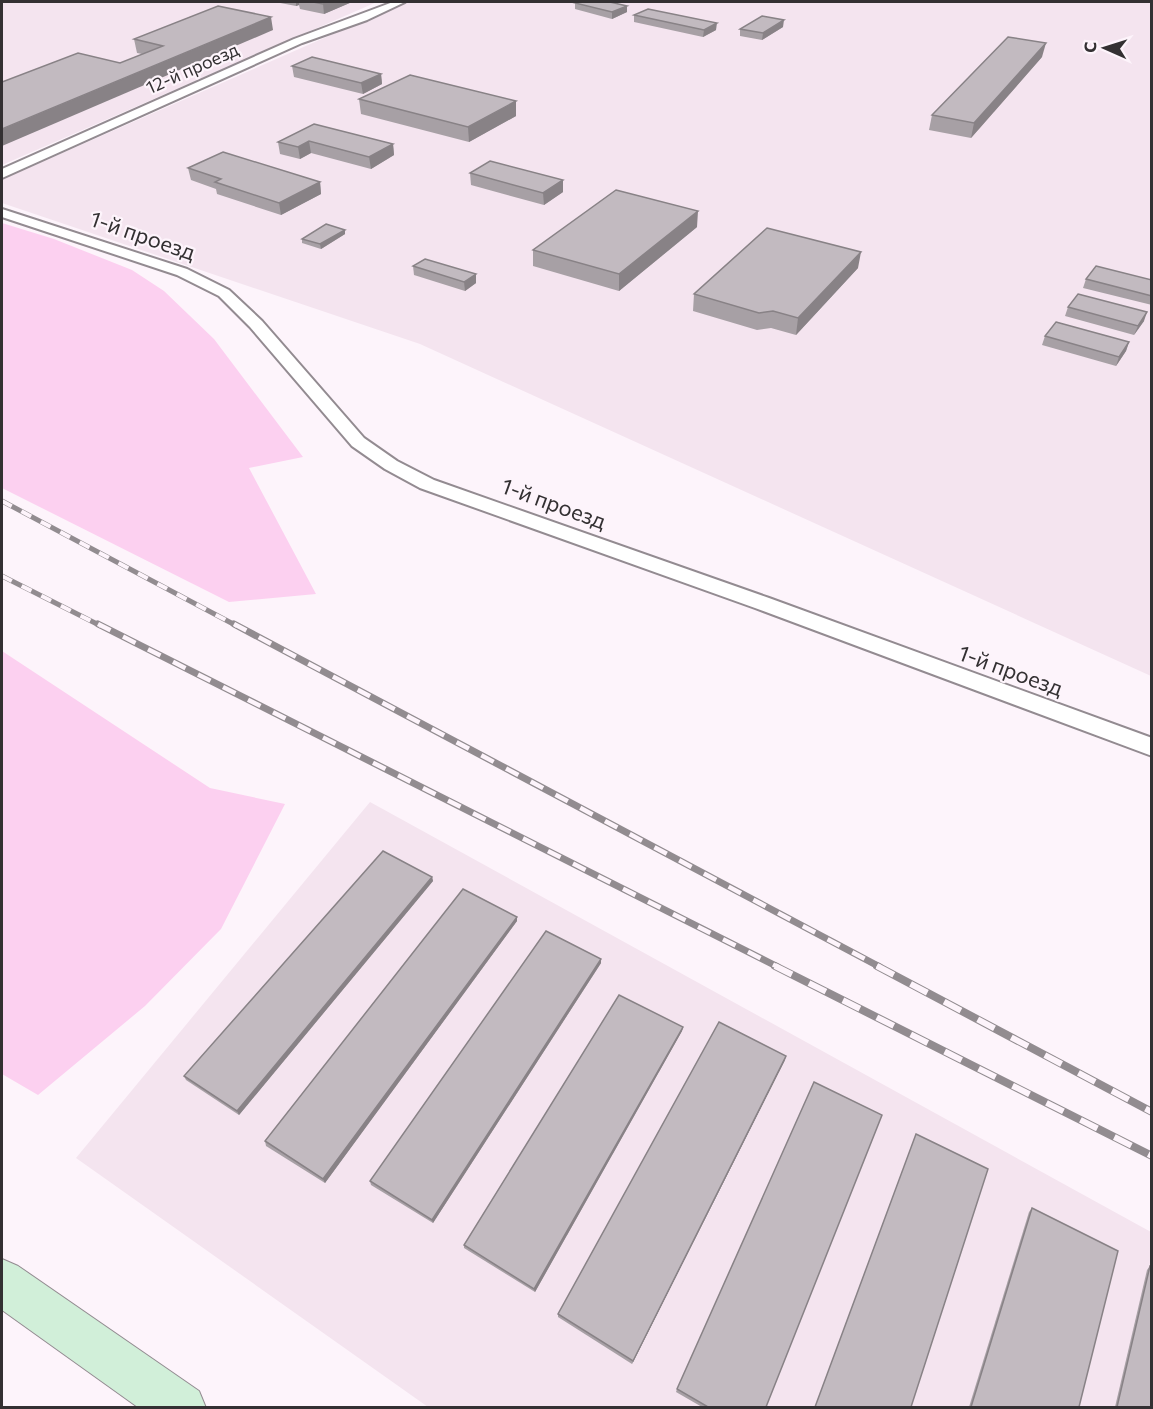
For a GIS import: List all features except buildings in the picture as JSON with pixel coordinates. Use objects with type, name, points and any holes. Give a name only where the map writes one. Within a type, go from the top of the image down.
[{"type":"main road","points":[[2,1282],[182,1407]]},
{"type":"street","name":"12-й проезд","points":[[2,174],[298,41],[400,2]]},
{"type":"street","name":"1-й проезд","points":[[2,213],[182,272],[224,293],[256,324],[358,442],[374,456],[427,484],[762,603],[1152,747]]},
{"type":"shaded area","points":[[2,2],[377,2],[2,165]]},
{"type":"shaded area","points":[[406,2],[1151,2],[1151,676],[420,344],[2,203],[3,179]]},
{"type":"shaded area","points":[[2,223],[54,239],[132,270],[164,291],[214,339],[303,457],[249,468],[316,594],[229,602],[2,488]]},
{"type":"shaded area","points":[[2,651],[210,788],[285,804],[221,929],[145,1006],[38,1095],[2,1074]]},
{"type":"shaded area","points":[[370,802],[1151,1232],[1151,1407],[428,1407],[76,1158]]},
{"type":"railway","points":[[2,501],[237,626]]},
{"type":"railway","points":[[2,576],[101,626]]},
{"type":"railway","points":[[98,624],[778,967]]},
{"type":"railway","points":[[234,624],[880,967]]},
{"type":"railway","points":[[775,966],[1152,1156]]},
{"type":"railway","points":[[877,966],[1152,1112]]}]
